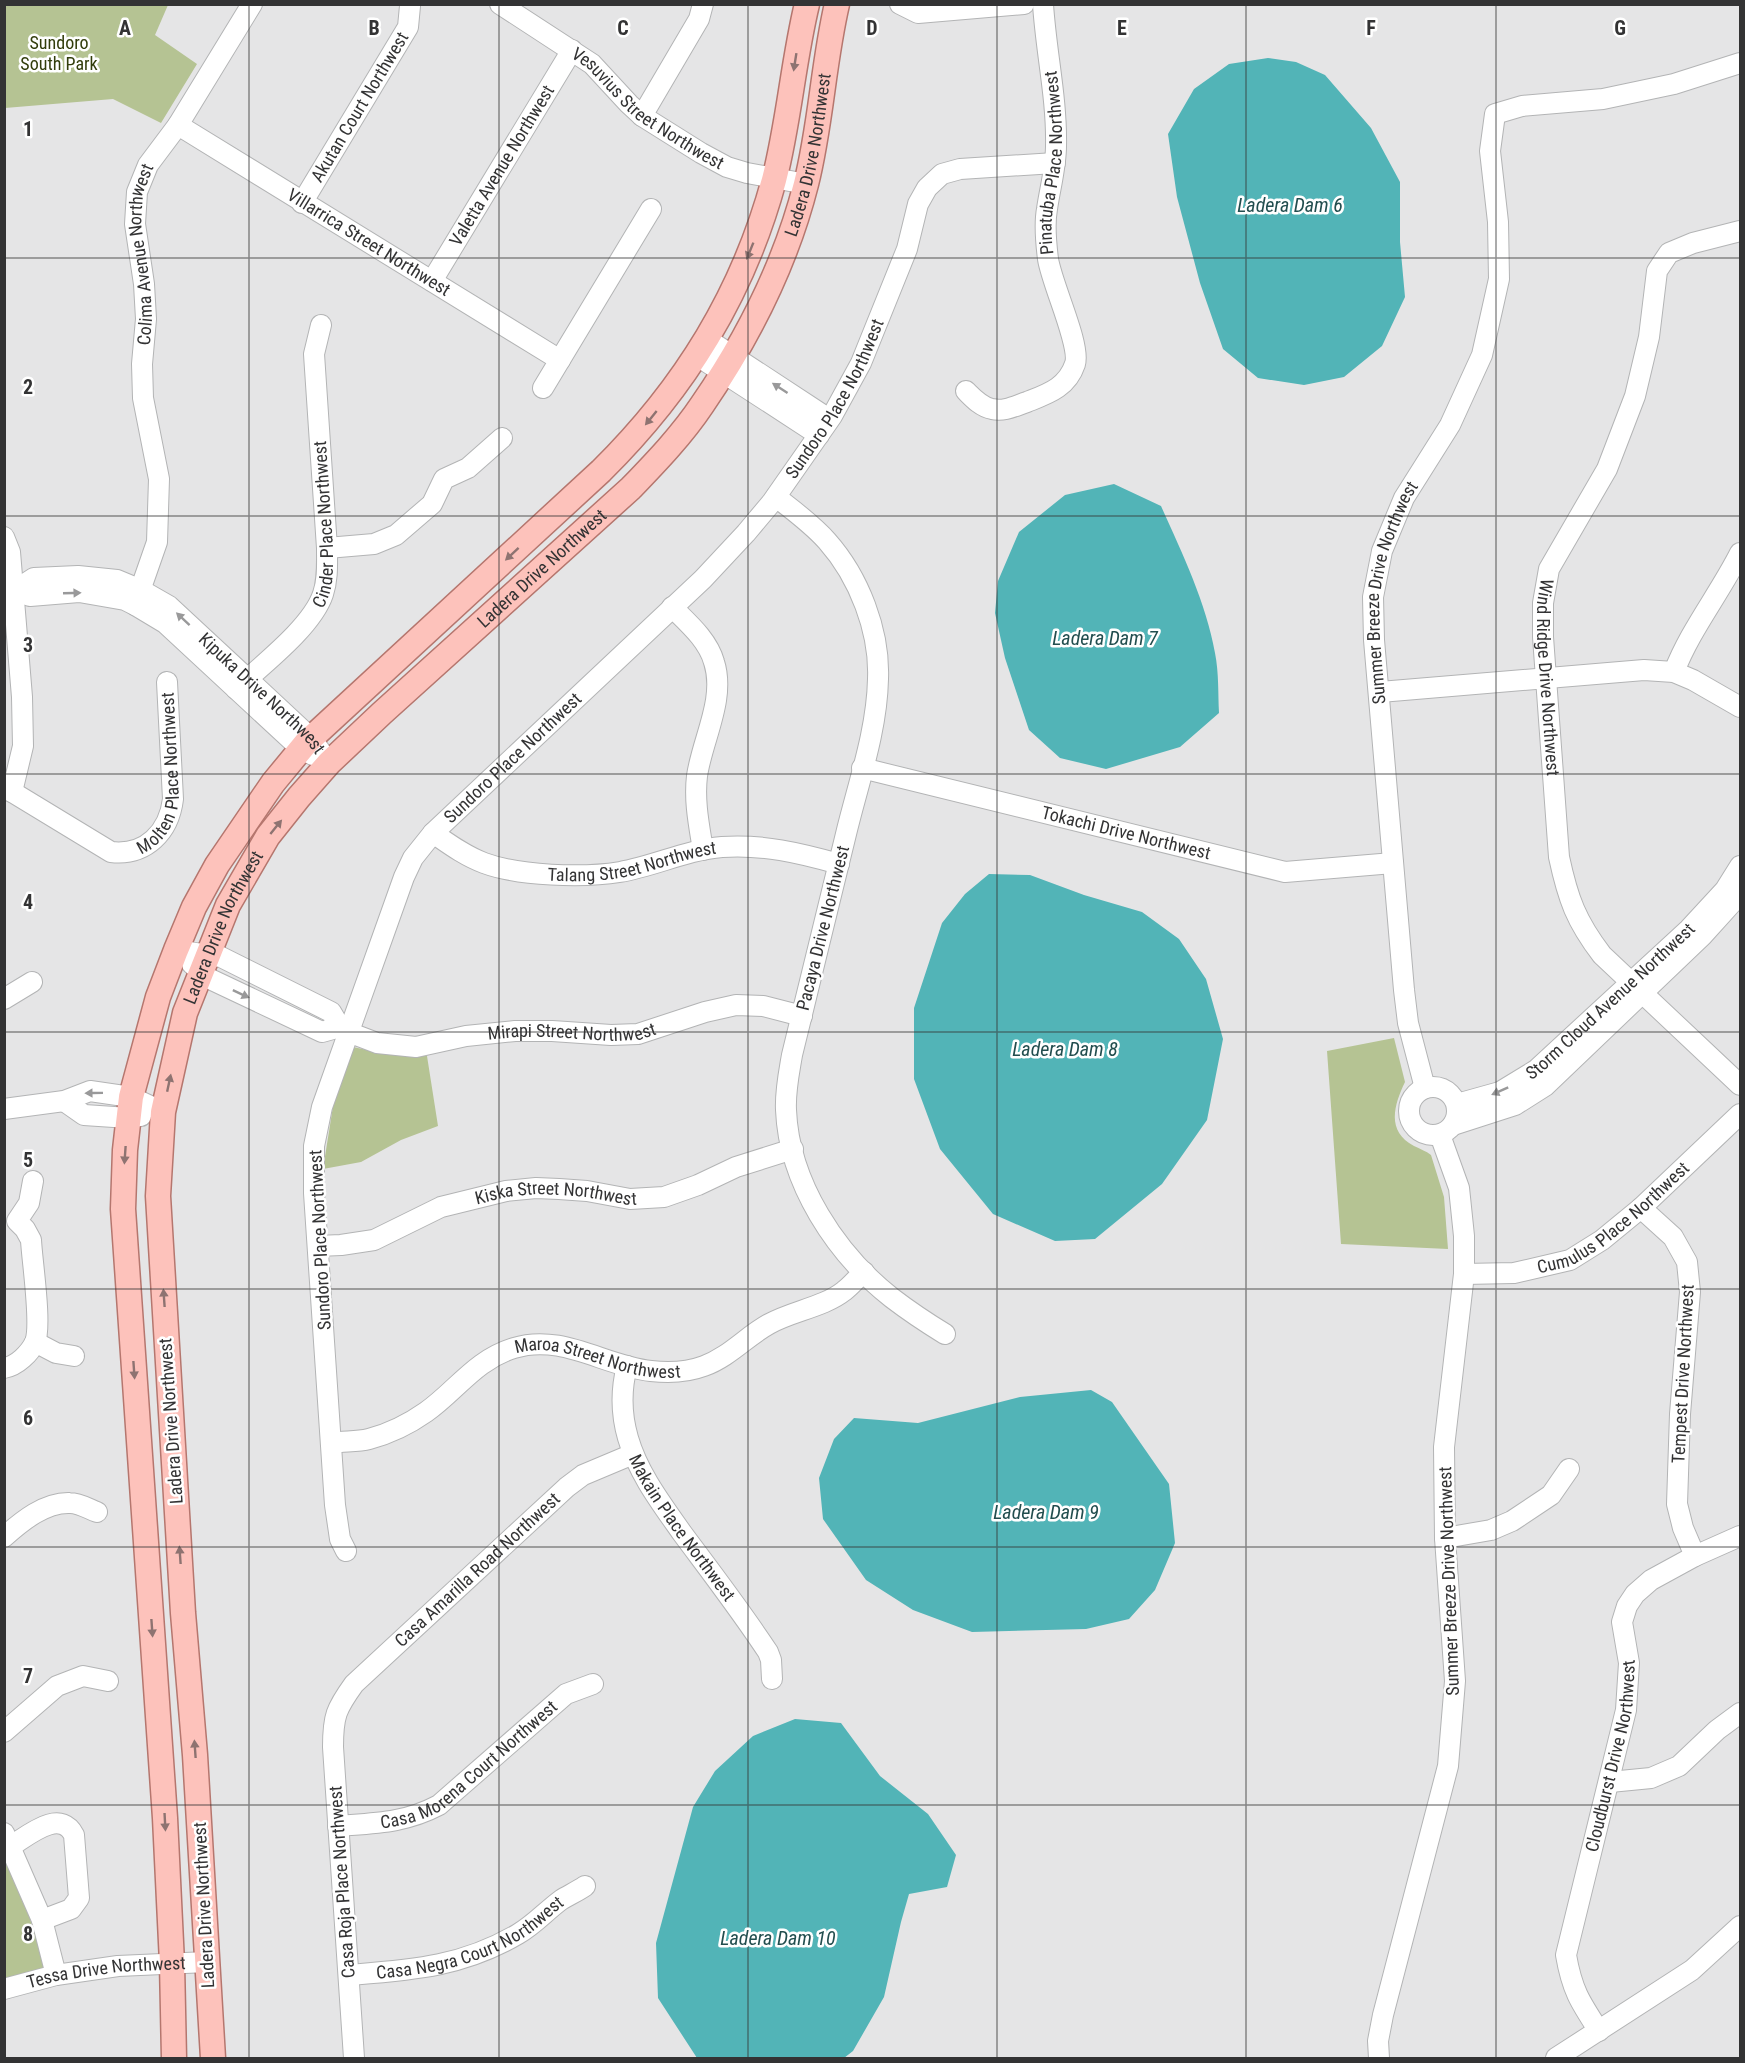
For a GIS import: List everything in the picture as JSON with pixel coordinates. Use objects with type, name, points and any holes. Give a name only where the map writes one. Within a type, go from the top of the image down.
[{"type":"main road","name":"Ladera Drive Northwest","points":[[174,2058],[165,1818],[123,1209],[125,1150],[130,1107],[158,997],[194,907],[217,865],[273,783],[306,744],[629,443],[674,389],[702,347],[738,280],[759,228],[774,179],[787,120],[795,58],[807,4]]},
{"type":"main road","name":"Ladera Drive Northwest","points":[[213,2058],[158,1196],[164,1112],[185,1013],[228,905],[268,836],[329,763],[631,488],[664,453],[702,406],[751,326],[784,253],[806,184],[837,4]]},
{"type":"street","name":"Colima Avenue Northwest","points":[[138,597],[157,542],[159,479],[143,398],[142,364],[146,319],[144,284],[135,224],[137,192],[148,165],[178,125],[252,4]]},
{"type":"street","points":[[642,116],[699,19],[703,4]]},
{"type":"street","points":[[900,4],[918,13],[1024,4]]},
{"type":"street","name":"Pinatuba Place Northwest","points":[[966,391],[985,407],[1003,410],[1053,392],[1064,382],[1075,365],[1075,344],[1053,281],[1046,243],[1046,210],[1055,163],[1056,135],[1052,71],[1044,4]]},
{"type":"street","name":"Akutan Court Northwest","points":[[302,203],[408,27],[410,6]]},
{"type":"street","name":"Vesuvius Street Northwest","points":[[513,8],[592,63],[628,104],[642,116],[692,147],[727,166],[774,179],[806,184]]},
{"type":"street","name":"Valetta Avenue Northwest","points":[[432,281],[572,50]]},
{"type":"street","name":"Summer Breeze Drive Northwest","points":[[1425,1088],[1408,1023],[1374,640],[1373,597],[1382,551],[1404,498],[1450,425],[1482,355],[1499,279],[1498,222],[1490,152],[1495,114],[1522,106],[1613,96],[1674,84],[1740,63]]},
{"type":"street","name":"Villarrica Street Northwest","points":[[178,125],[560,360]]},
{"type":"street","name":"Sundoro Place Northwest","points":[[346,1551],[340,1539],[335,1505],[313,1169],[322,1107],[344,1030],[396,894],[414,858],[433,833],[723,560],[776,497],[824,427],[861,363],[907,249],[918,204],[927,188],[942,174],[960,169],[1055,163]]},
{"type":"street","points":[[543,388],[651,209]]},
{"type":"street","name":"Wind Ridge Drive Northwest","points":[[1740,231],[1693,243],[1669,253],[1658,271],[1649,336],[1635,396],[1607,469],[1549,569],[1542,603],[1559,857],[1566,891],[1574,911],[1588,937],[1602,955],[1740,1085]]},
{"type":"street","name":"Cinder Place Northwest","points":[[241,684],[313,613],[322,596],[327,576],[314,354],[321,325]]},
{"type":"street","points":[[702,347],[824,427]]},
{"type":"street","points":[[327,548],[374,544],[396,535],[432,504],[444,479],[468,468],[502,438]]},
{"type":"street","name":"Pacaya Drive Northwest","points":[[776,497],[816,530],[849,570],[871,625],[878,658],[879,679],[870,735],[802,1016],[787,1090],[787,1124],[802,1179],[818,1211],[847,1254],[890,1297],[945,1334]]},
{"type":"street","points":[[4,537],[10,552],[9,591],[22,697],[23,746],[8,790]]},
{"type":"street","points":[[1674,672],[1682,652],[1728,578],[1740,553]]},
{"type":"street","name":"Kipuka Drive Northwest","points":[[9,591],[34,578],[78,576],[117,580],[138,597],[170,606],[241,684],[329,763]]},
{"type":"street","points":[[672,607],[704,641],[711,652],[717,672],[716,695],[699,765],[696,788],[697,814],[703,850]]},
{"type":"street","points":[[1380,692],[1644,670],[1674,672],[1693,680],[1740,707]]},
{"type":"street","name":"Molten Place Northwest","points":[[8,790],[111,852],[124,854],[138,850],[152,842],[164,828],[171,814],[173,799],[167,682]]},
{"type":"street","name":"Tokachi Drive Northwest","points":[[862,768],[1285,872],[1393,863]]},
{"type":"street","name":"Talang Street Northwest","points":[[433,833],[482,862],[524,872],[573,874],[619,872],[685,853],[739,846],[780,849],[838,864]]},
{"type":"street","name":"Storm Cloud Avenue Northwest","points":[[1447,1130],[1515,1105],[1545,1086],[1725,890],[1740,866]]},
{"type":"street","name":"Storm Cloud Avenue Northwest","points":[[1457,1104],[1500,1092],[1536,1070],[1702,936],[1740,894]]},
{"type":"street","name":"Mirapi Street Northwest","points":[[176,950],[205,963],[210,979],[322,1032],[344,1030],[377,1043],[416,1047],[466,1036],[515,1031],[552,1030],[611,1035],[638,1034],[705,1012],[736,1005],[763,1006],[802,1016]]},
{"type":"street","points":[[4,999],[32,982]]},
{"type":"street","points":[[1425,1088],[1441,1088],[1449,1092],[1457,1104],[1457,1116],[1447,1130],[1428,1136],[1414,1127],[1409,1118],[1410,1101],[1416,1093],[1425,1088]]},
{"type":"street","points":[[4,1109],[64,1101],[90,1091],[130,1107],[164,1112]]},
{"type":"street","name":"Cumulus Place Northwest","points":[[1464,1274],[1514,1274],[1570,1260],[1602,1240],[1641,1208],[1740,1114]]},
{"type":"street","name":"Summer Breeze Drive Northwest","points":[[1378,2058],[1378,2041],[1383,2015],[1448,1766],[1455,1681],[1445,1538],[1444,1447],[1464,1274],[1464,1236],[1459,1188],[1447,1130]]},
{"type":"street","name":"Kiska Street Northwest","points":[[318,1245],[341,1245],[374,1240],[441,1207],[506,1191],[536,1188],[587,1191],[630,1199],[664,1197],[698,1185],[736,1167],[793,1149]]},
{"type":"street","points":[[4,1368],[24,1358],[35,1342],[38,1326],[31,1240],[25,1229],[11,1217],[29,1203],[33,1181]]},
{"type":"street","name":"Tempest Drive Northwest","points":[[1641,1208],[1673,1237],[1687,1262],[1690,1292],[1680,1414],[1677,1504],[1683,1528],[1695,1556]]},
{"type":"street","name":"Maroa Street Northwest","points":[[332,1443],[368,1439],[412,1420],[427,1411],[466,1375],[485,1361],[494,1355],[524,1345],[556,1344],[651,1371],[693,1370],[707,1365],[770,1324],[832,1299],[845,1291],[864,1272]]},
{"type":"street","points":[[35,1342],[56,1353],[74,1356]]},
{"type":"street","name":"Makain Place Northwest","points":[[627,1365],[623,1383],[623,1411],[625,1430],[633,1454],[660,1502],[768,1652],[772,1665],[772,1679]]},
{"type":"street","name":"Casa Amarilla Road Northwest","points":[[338,1707],[354,1684],[567,1486],[583,1475],[633,1454]]},
{"type":"street","points":[[1445,1538],[1491,1530],[1512,1521],[1551,1495],[1569,1469]]},
{"type":"street","points":[[4,1537],[36,1513],[53,1505],[71,1503],[97,1512]]},
{"type":"street","name":"Cloudburst Drive Northwest","points":[[1599,2031],[1577,1997],[1570,1978],[1566,1955],[1626,1710],[1629,1663],[1622,1622],[1627,1606],[1635,1594],[1651,1580],[1695,1556],[1740,1536]]},
{"type":"street","points":[[4,1732],[39,1700],[63,1683],[83,1676],[108,1681]]},
{"type":"street","name":"Casa Morena Court Northwest","points":[[338,1826],[405,1820],[422,1815],[439,1806],[566,1694],[593,1684]]},
{"type":"street","name":"Casa Roja Place Northwest","points":[[338,1707],[333,1726],[333,1747],[354,2058]]},
{"type":"street","points":[[1610,1782],[1651,1778],[1679,1766],[1717,1730],[1740,1713]]},
{"type":"street","points":[[42,1920],[71,1909],[79,1898],[74,1835],[66,1824],[51,1823],[8,1839],[42,1920],[56,1975]]},
{"type":"street","name":"Casa Negra Court Northwest","points":[[349,1976],[424,1969],[489,1950],[519,1934],[561,1900],[585,1886]]},
{"type":"street","points":[[1556,2058],[1692,1970],[1740,1926]]},
{"type":"street","name":"Tessa Drive Northwest","points":[[4,1989],[56,1975],[118,1966],[207,1962]]},
{"type":"green space","name":"Sundoro South Park","points":[[5,4],[168,5],[155,35],[197,64],[161,123],[113,99],[5,108]]},
{"type":"green space","points":[[1394,1038],[1405,1082],[1396,1108],[1396,1125],[1405,1140],[1431,1155],[1444,1197],[1448,1249],[1341,1244],[1327,1051]]},
{"type":"green space","points":[[353,1047],[386,1054],[427,1056],[438,1126],[401,1140],[361,1162],[323,1169],[334,1100]]},
{"type":"green space","points":[[4,1857],[22,1891],[45,1970],[4,1981]]},
{"type":"water","name":"Ladera Dam 6","points":[[1268,58],[1296,62],[1325,75],[1371,128],[1400,182],[1400,242],[1405,297],[1382,346],[1344,377],[1304,385],[1258,378],[1223,349],[1200,283],[1177,197],[1168,134],[1194,89],[1229,64]]},
{"type":"water","name":"Ladera Dam 7","points":[[1114,484],[1161,506],[1206,615],[1218,676],[1219,713],[1180,747],[1106,769],[1060,758],[1029,730],[1005,658],[995,613],[998,581],[1019,532],[1065,495]]},
{"type":"water","name":"Ladera Dam 8","points":[[989,874],[1030,875],[1084,895],[1142,912],[1179,939],[1206,979],[1223,1039],[1207,1120],[1162,1184],[1095,1239],[1055,1241],[993,1214],[940,1149],[914,1079],[914,1008],[942,923],[965,894]]},
{"type":"water","name":"Ladera Dam 9","points":[[1091,1390],[1112,1402],[1169,1484],[1175,1543],[1155,1590],[1129,1619],[1086,1629],[972,1632],[913,1610],[866,1580],[823,1519],[819,1478],[834,1439],[854,1418],[918,1423],[1020,1397]]},
{"type":"water","name":"Ladera Dam 10","points":[[795,1719],[841,1723],[880,1776],[928,1814],[956,1855],[947,1887],[909,1894],[884,1997],[853,2051],[844,2058],[697,2058],[658,1998],[656,1943],[693,1807],[715,1771],[753,1736]]}]
